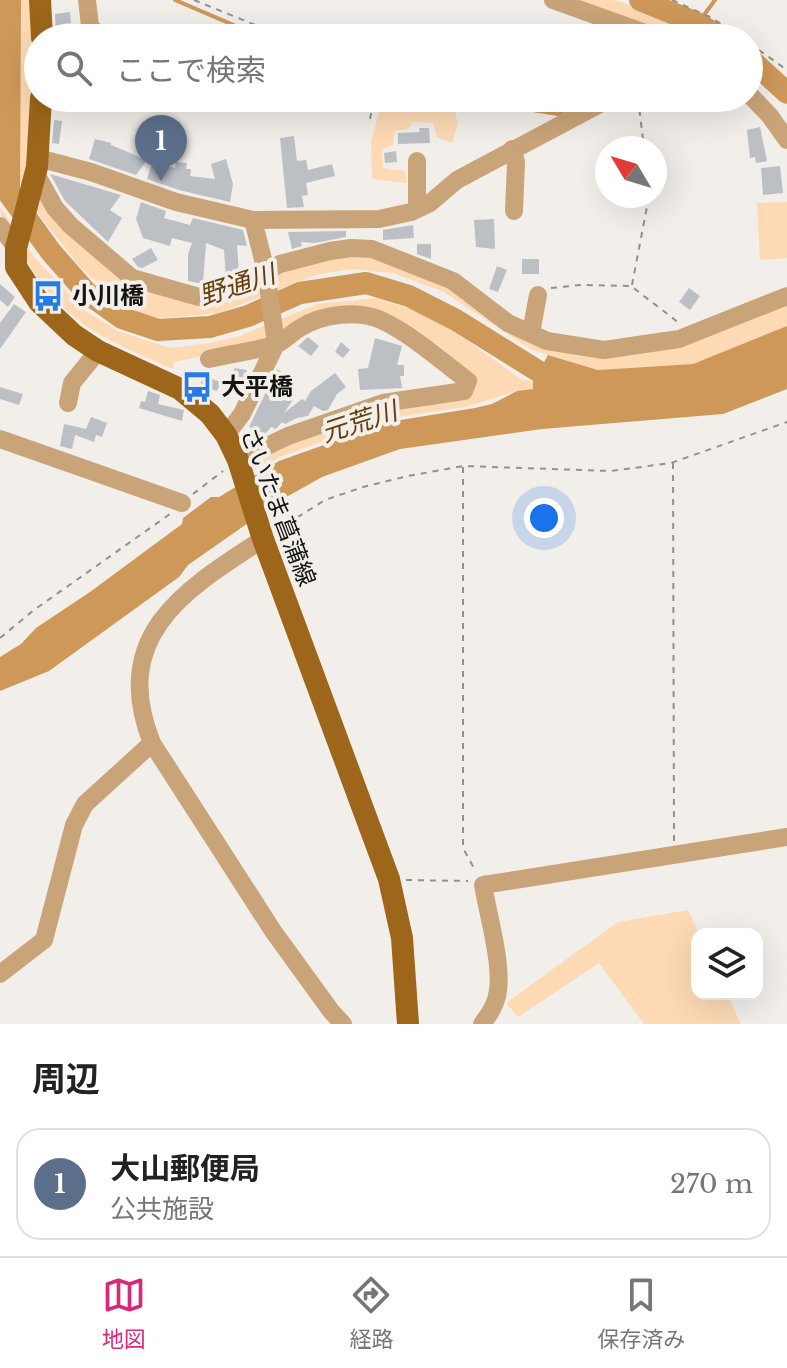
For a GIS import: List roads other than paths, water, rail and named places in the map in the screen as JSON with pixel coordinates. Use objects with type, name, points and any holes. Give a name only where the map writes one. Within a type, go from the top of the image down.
[{"type":"main road","points":[[40,0],[41,24]]},
{"type":"main road","points":[[12,255],[36,171],[40,112]]},
{"type":"main road","name":"さいたま菖蒲線","points":[[12,255],[19,275],[50,314],[74,335],[98,351],[180,389],[210,414],[226,435],[389,879],[402,938],[408,1024]]},
{"type":"street","points":[[87,0],[90,24]]},
{"type":"street","points":[[553,0],[620,24]]},
{"type":"street","points":[[763,109],[787,140]]},
{"type":"street","points":[[580,112],[457,180],[430,203],[379,219],[253,220],[176,202],[91,172],[36,171],[55,208],[70,225],[132,278],[199,297],[237,288],[280,264],[330,251],[372,249],[453,281],[508,323],[547,341],[604,350],[679,339],[787,296]]},
{"type":"street","points":[[512,149],[516,162],[514,211]]},
{"type":"street","points":[[417,161],[417,209]]},
{"type":"street","points":[[226,435],[242,414],[276,342],[266,272],[253,220]]},
{"type":"street","points":[[0,226],[12,255]]},
{"type":"street","points":[[531,333],[544,291]]},
{"type":"street","points":[[209,359],[276,342],[300,328],[333,316],[368,316],[382,320],[409,337],[468,381],[464,391],[374,406],[288,436],[238,462]]},
{"type":"street","points":[[68,403],[72,383],[98,351]]},
{"type":"street","points":[[0,439],[182,503]]},
{"type":"street","points":[[262,537],[188,590],[168,611],[147,641],[140,673],[141,717],[152,743],[273,931],[343,1024]]},
{"type":"street","points":[[0,974],[44,940],[74,825],[85,804],[152,743]]},
{"type":"street","points":[[482,1024],[498,993],[499,976],[483,885],[787,837]]},
{"type":"waterway","name":"野通川","points":[[10,0],[9,194],[51,252],[87,293],[122,318],[158,330],[210,327],[248,316],[300,293],[366,283],[409,296],[456,320],[562,386]]},
{"type":"waterway","points":[[175,0],[231,24]]},
{"type":"waterway","points":[[640,0],[699,24]]},
{"type":"waterway","points":[[697,24],[715,0]]},
{"type":"waterway","points":[[763,71],[787,93]]},
{"type":"waterway","points":[[545,112],[562,112]]},
{"type":"place","name":"大山郵便局","points":[[161,181]]},
{"type":"place","name":"小川橋","points":[[48,296]]},
{"type":"place","name":"大平橋","points":[[197,387]]},
{"type":"water label","name":"元荒川","points":[[359,422]]}]
